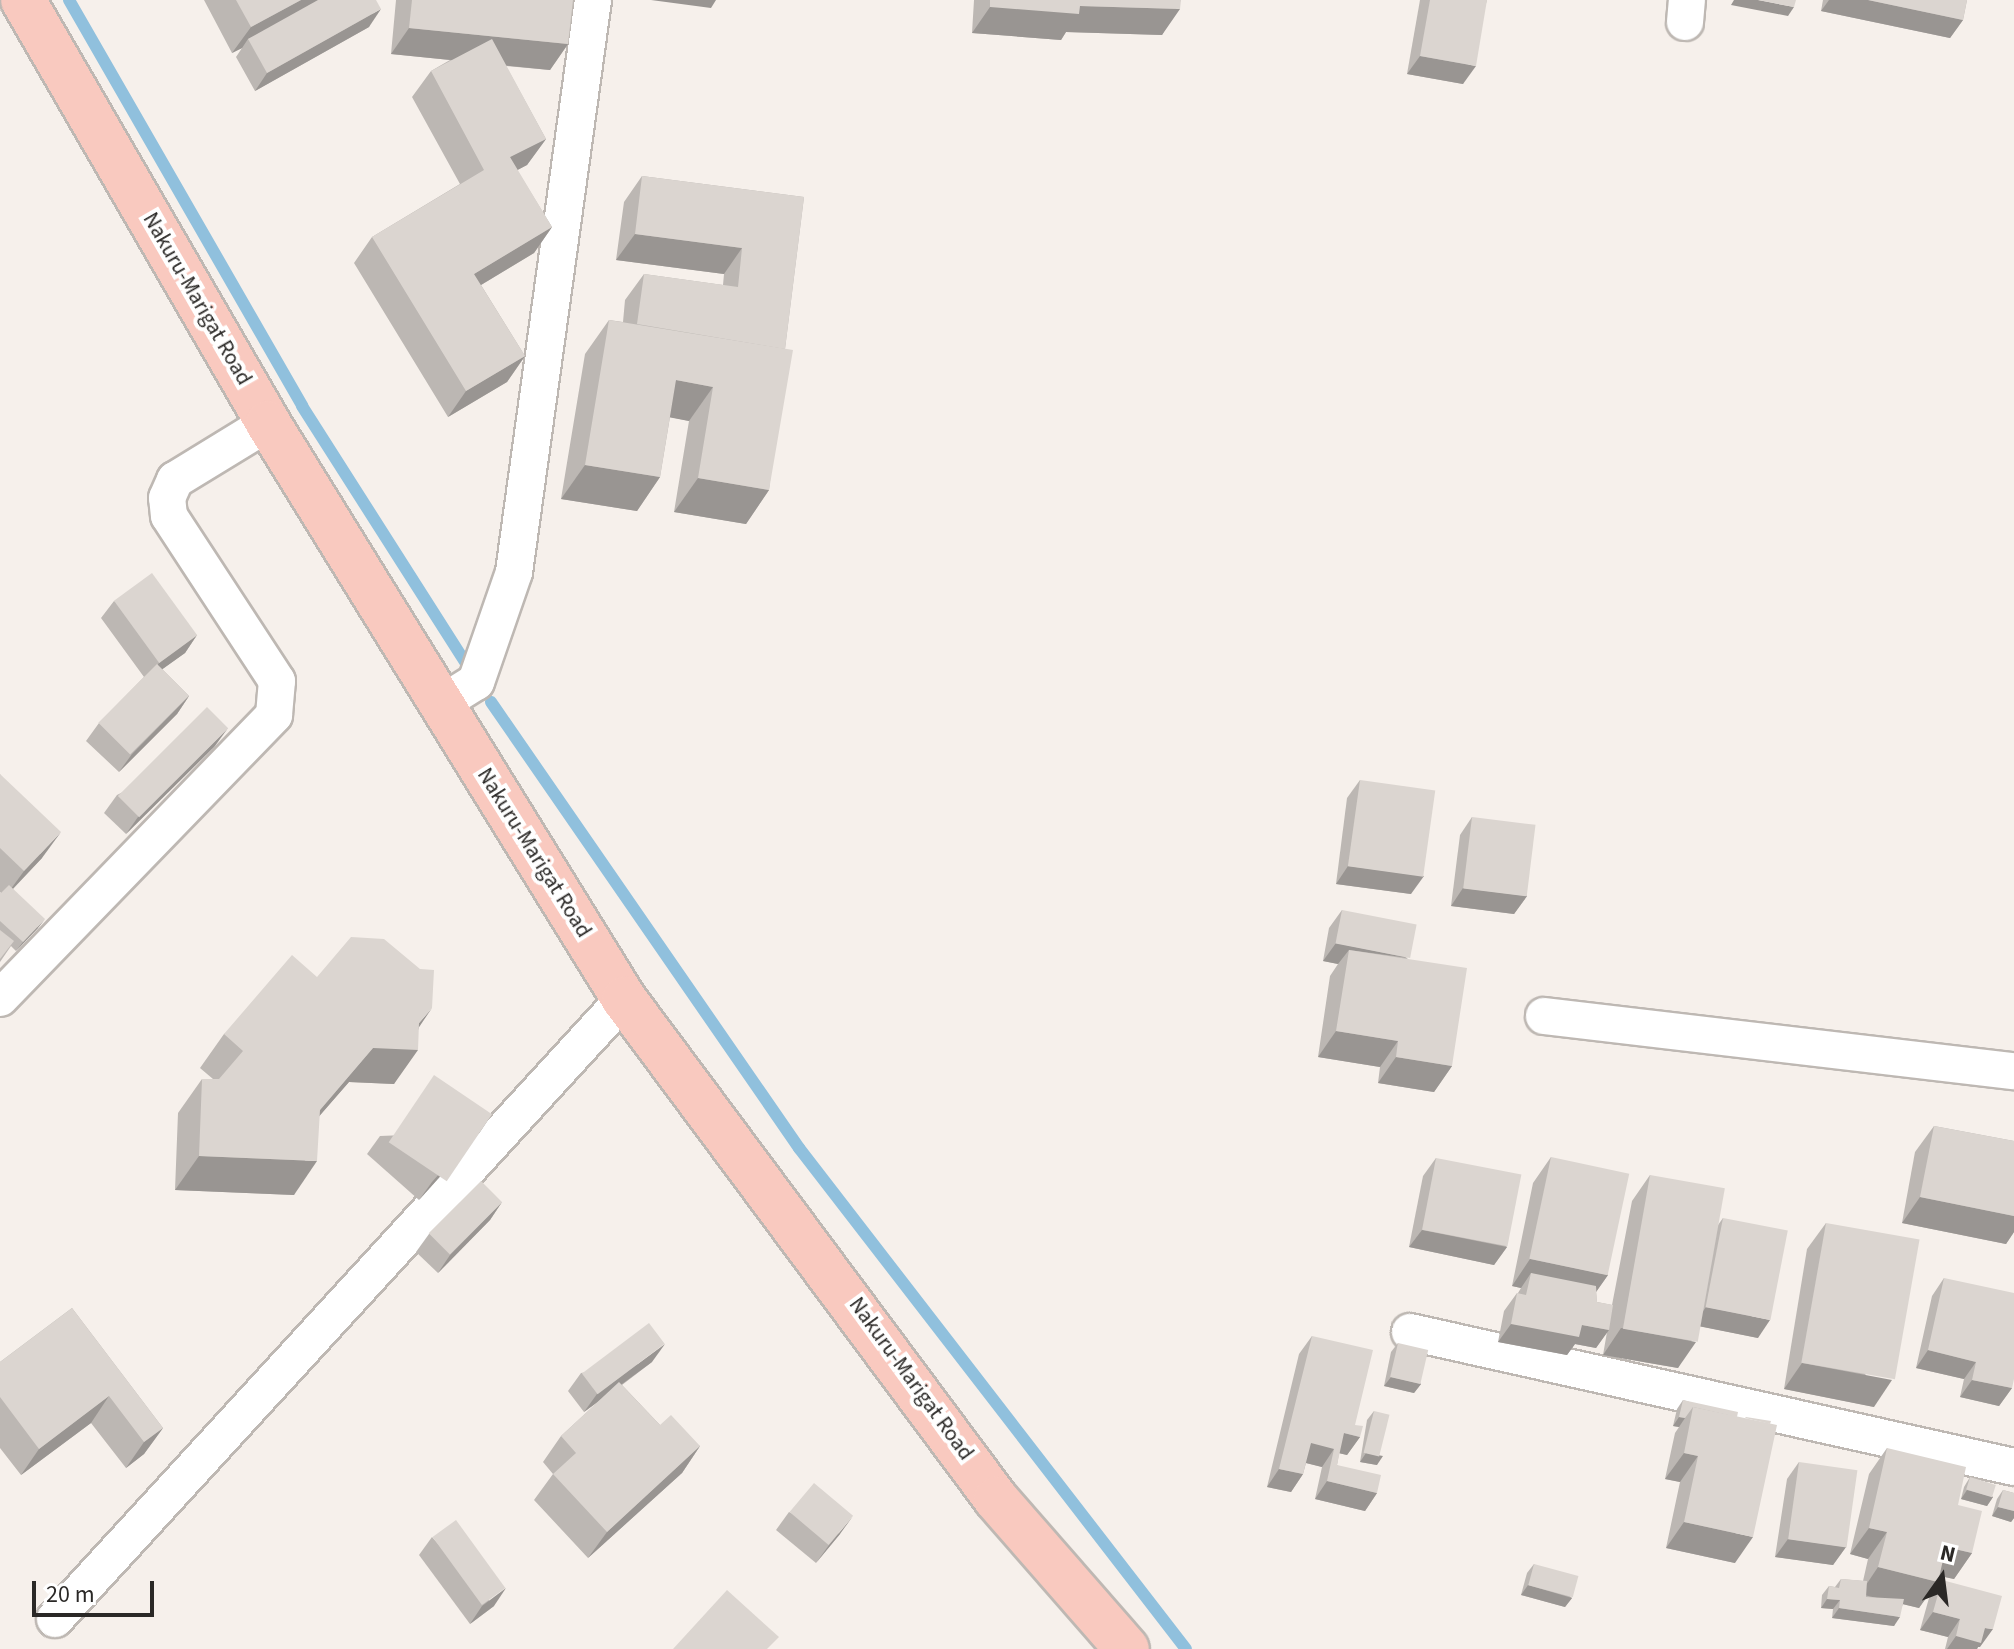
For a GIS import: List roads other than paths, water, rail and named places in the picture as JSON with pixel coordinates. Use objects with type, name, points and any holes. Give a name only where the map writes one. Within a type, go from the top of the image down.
[{"type":"main road","name":"Nakuru-Marigat Road","points":[[23,0],[268,423],[624,999],[996,1499],[1116,1645]]},
{"type":"street","points":[[442,703],[476,682],[514,572],[593,0]]},
{"type":"street","points":[[0,998],[274,715],[277,681],[169,516],[167,498],[175,480],[268,423]]},
{"type":"street","points":[[55,1619],[624,999]]},
{"type":"street","points":[[1544,1016],[2014,1071]]},
{"type":"street","points":[[1410,1332],[2014,1467]]},
{"type":"waterway","points":[[69,0],[302,406],[468,667]]},
{"type":"waterway","points":[[491,702],[799,1148],[1186,1649]]}]
